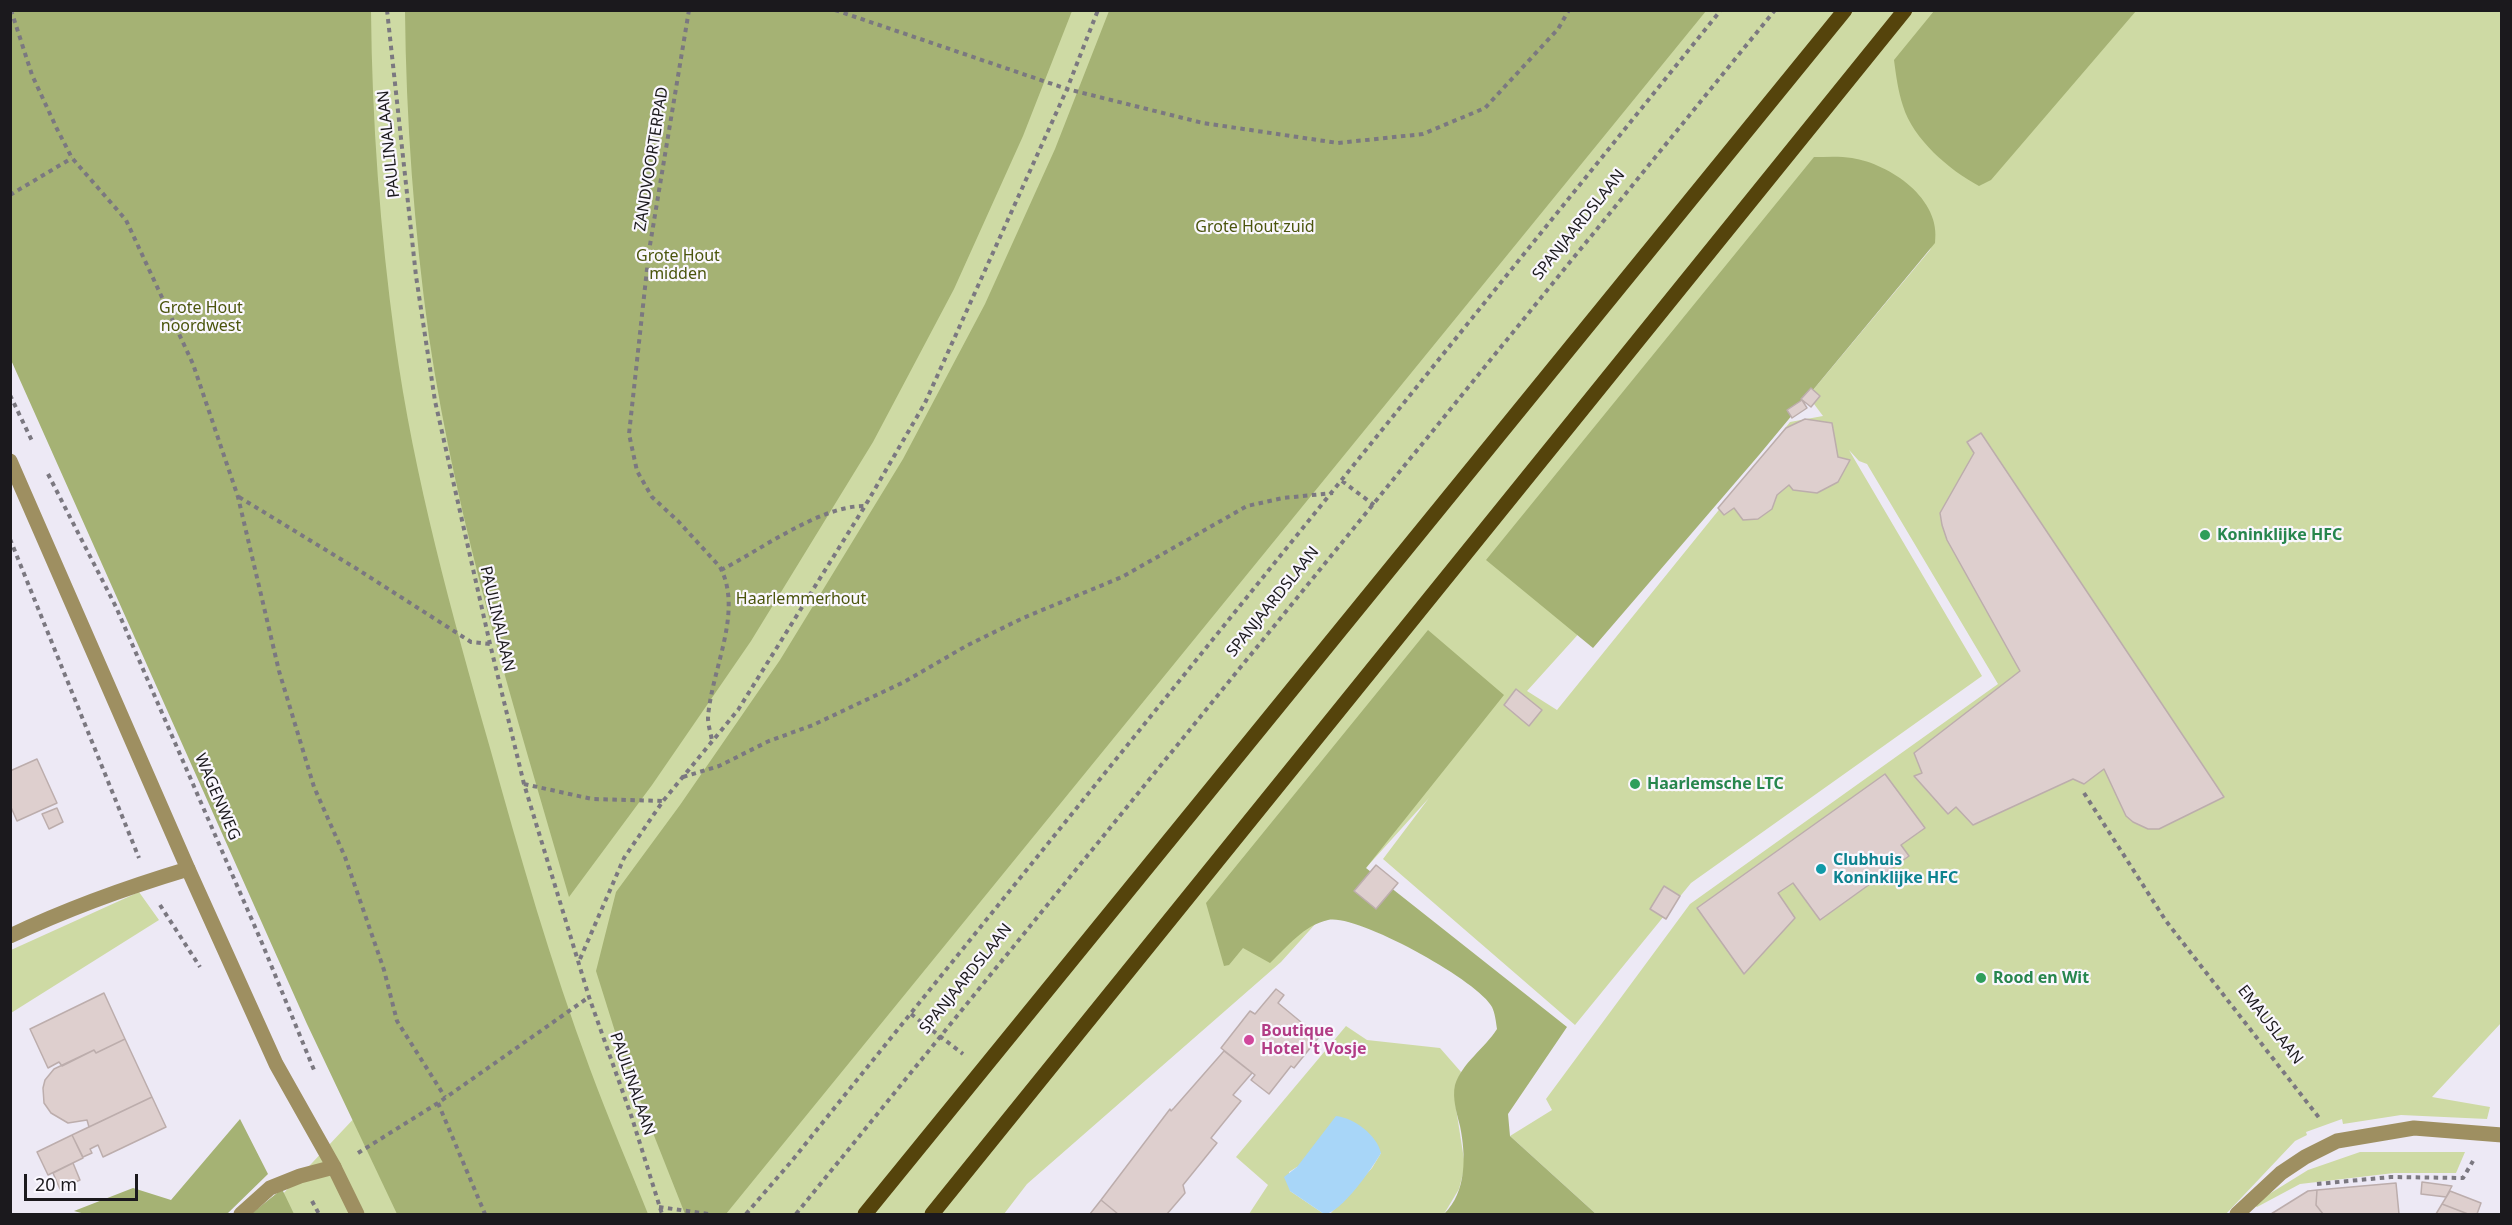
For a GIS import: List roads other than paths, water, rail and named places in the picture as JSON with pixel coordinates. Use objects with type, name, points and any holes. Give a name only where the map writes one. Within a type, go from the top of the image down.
[{"type":"main road","points":[[865,1215],[1845,10]]},
{"type":"main road","points":[[933,1215],[1905,10]]},
{"type":"street","points":[[10,461],[188,869],[276,1064],[334,1167],[357,1215]]},
{"type":"street","points":[[10,936],[37,923],[145,882],[188,869]]},
{"type":"street","points":[[2237,1215],[2281,1173],[2305,1157],[2337,1141],[2414,1128],[2495,1135]]},
{"type":"street","points":[[241,1215],[270,1188],[300,1176],[334,1167]]},
{"type":"water","points":[[1336,1116],[1350,1120],[1364,1128],[1375,1140],[1381,1153],[1347,1199],[1339,1207],[1324,1214],[1290,1191],[1284,1177],[1297,1167]]},
{"type":"place","name":"Koninklijke HFC","points":[[2205,535]]},
{"type":"place","name":"Haarlemsche LTC","points":[[1635,784]]},
{"type":"place","name":"Clubhuis Koninklijke HFC","points":[[1821,869]]},
{"type":"place","name":"Rood en Wit","points":[[1981,978]]},
{"type":"place","name":"Boutique Hotel 't Vosje","points":[[1249,1040]]},
{"type":"park label","name":"Grote Hout zuid","points":[[1255,227]]},
{"type":"park label","name":"Grote Hout midden","points":[[678,265]]},
{"type":"park label","name":"Grote Hout noordwest","points":[[201,317]]},
{"type":"park label","name":"Haarlemmerhout","points":[[801,599]]}]
